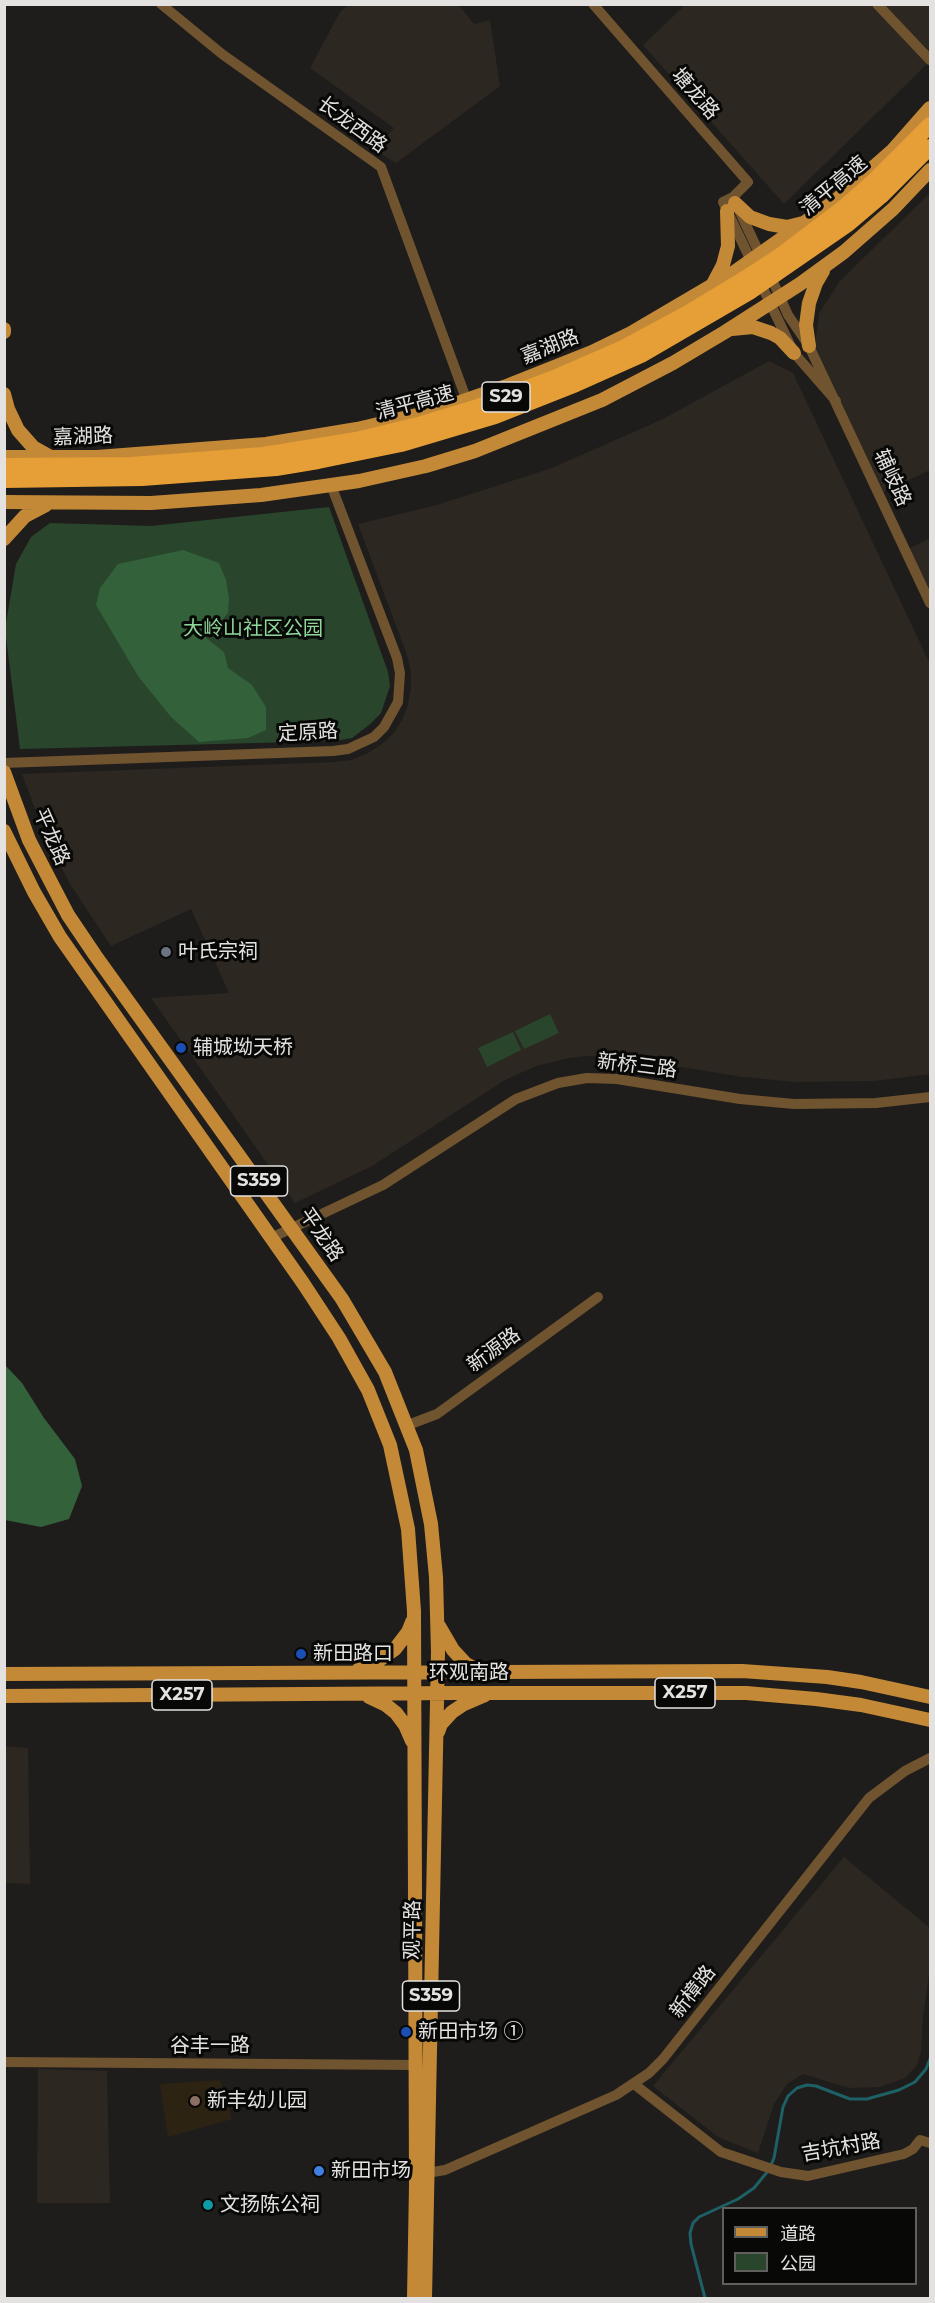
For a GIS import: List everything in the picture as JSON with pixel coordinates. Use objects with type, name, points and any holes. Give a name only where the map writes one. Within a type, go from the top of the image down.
[{"type":"highway","name":"清平高速","points":[[4,466],[131,465],[244,457],[324,446],[422,424],[478,407],[602,358],[680,318],[759,261],[842,208],[898,158],[930,125]]},
{"type":"highway","name":"清平高速","points":[[4,480],[142,478],[276,468],[318,462],[401,444],[495,416],[641,355],[751,291],[848,224],[881,196],[930,147]]},
{"type":"main road","name":"嘉湖路","points":[[4,457],[186,452],[266,444],[357,429],[434,411],[467,400],[592,352],[631,333],[759,261],[867,175],[893,150],[930,108]]},
{"type":"main road","points":[[4,502],[123,504],[261,495],[331,485],[426,466],[475,451],[626,388],[725,332],[829,263],[868,232],[930,170]]},
{"type":"main road","points":[[729,203],[750,217],[769,225],[787,226],[807,222]]},
{"type":"main road","points":[[708,290],[720,274],[726,256],[729,235],[729,203]]},
{"type":"main road","points":[[809,346],[806,325],[809,303],[816,283],[829,263]]},
{"type":"main road","points":[[725,332],[744,327],[763,330],[780,338],[794,353]]},
{"type":"main road","points":[[4,394],[18,430],[33,447],[51,457]]},
{"type":"main road","points":[[4,539],[25,516],[42,506],[54,503]]},
{"type":"main road","name":"平龙路","points":[[4,772],[38,857],[81,936],[293,1228],[337,1291],[372,1347],[408,1425],[428,1498],[436,1577],[438,1671]]},
{"type":"main road","name":"平龙路","points":[[4,831],[34,892],[60,937],[271,1238],[339,1338],[364,1382],[390,1445],[403,1499],[411,1560],[415,1693]]},
{"type":"main road","points":[[350,1671],[375,1663],[395,1649],[408,1632],[414,1611]]},
{"type":"main road","points":[[437,1618],[443,1635],[453,1650],[466,1664],[479,1671]]},
{"type":"main road","name":"观平路","points":[[425,2298],[438,1671]]},
{"type":"main road","name":"环观南路","points":[[4,1674],[702,1671],[782,1673],[861,1682],[930,1697]]},
{"type":"main road","name":"环观南路","points":[[4,1696],[415,1693],[778,1695],[861,1705],[930,1720]]},
{"type":"main road","name":"观平路","points":[[414,2298],[415,1693]]},
{"type":"main road","points":[[438,1734],[441,1724],[452,1712],[474,1699],[497,1693]]},
{"type":"main road","points":[[360,1694],[376,1699],[396,1713],[411,1737],[415,1752]]},
{"type":"street","name":"长龙西路","points":[[161,4],[222,54],[381,167],[467,400]]},
{"type":"street","name":"塘龙路","points":[[594,4],[748,182],[729,203]]},
{"type":"street","points":[[877,4],[930,60]]},
{"type":"street","points":[[729,203],[759,261],[794,353],[836,401]]},
{"type":"street","name":"辅岐路","points":[[775,300],[809,346],[930,603]]},
{"type":"street","name":"定原路","points":[[4,763],[333,751],[348,749],[374,737],[384,727],[395,708],[400,687],[400,673],[331,485]]},
{"type":"street","name":"新桥三路","points":[[271,1238],[383,1185],[516,1099],[558,1083],[587,1078],[617,1079],[740,1099],[794,1104],[876,1103],[930,1097]]},
{"type":"street","name":"新源路","points":[[408,1425],[437,1414],[598,1297]]},
{"type":"street","name":"新樟路","points":[[427,2173],[445,2170],[616,2095],[634,2084],[663,2060],[869,1798],[905,1771],[930,1758]]},
{"type":"street","name":"谷丰一路","points":[[4,2062],[416,2065]]},
{"type":"street","name":"吉坑村路","points":[[634,2084],[720,2152],[781,2172],[808,2176],[904,2154],[913,2150],[920,2140],[930,2143]]},
{"type":"shaded area","points":[[348,5],[459,5],[474,24],[490,20],[500,86],[396,163],[374,150],[394,128],[310,68],[340,12]]},
{"type":"shaded area","points":[[685,5],[930,5],[930,61],[784,204],[643,45]]},
{"type":"shaded area","points":[[930,193],[930,470],[883,492],[815,346],[819,313],[840,281]]},
{"type":"shaded area","points":[[769,361],[793,373],[930,664],[930,1074],[874,1081],[795,1082],[743,1077],[620,1057],[569,1058],[536,1066],[505,1080],[372,1166],[295,1203],[151,998],[229,993],[191,909],[111,946],[70,884],[59,863],[22,774],[334,762],[351,760],[366,754],[393,734],[402,720],[408,705],[411,672],[407,655],[358,524],[437,505],[552,468],[663,419]]},
{"type":"shaded area","points":[[930,538],[930,595],[908,549]]},
{"type":"shaded area","points":[[5,1734],[6,1746],[28,1748],[30,1884],[5,1883]]},
{"type":"shaded area","points":[[844,1857],[930,1928],[930,1967],[921,2052],[917,2065],[905,2078],[880,2087],[849,2088],[803,2074],[787,2084],[774,2104],[758,2153],[718,2137],[653,2086]]},
{"type":"shaded area","points":[[38,2069],[107,2071],[110,2203],[37,2203]]},
{"type":"shaded area","name":"新丰幼儿园","points":[[220,2080],[232,2119],[168,2137],[160,2084]]},
{"type":"green space","name":"大岭山社区公园","points":[[329,507],[388,672],[390,686],[381,713],[369,725],[352,738],[334,741],[20,749],[5,629],[16,564],[31,537],[50,523],[151,526]]},
{"type":"green space","points":[[183,550],[219,563],[226,580],[229,599],[228,613],[206,638],[224,652],[228,668],[252,685],[266,707],[266,730],[248,738],[199,742],[171,717],[138,676],[96,605],[100,588],[118,564]]},
{"type":"green space","points":[[550,1014],[559,1033],[524,1049],[515,1031]]},
{"type":"green space","points":[[513,1032],[521,1050],[487,1067],[478,1048]]},
{"type":"green space","points":[[5,1365],[22,1383],[44,1418],[75,1459],[82,1486],[69,1519],[41,1527],[5,1520]]},
{"type":"waterway","points":[[771,2165],[783,2107],[788,2096],[797,2088],[807,2085],[816,2086],[850,2099],[867,2099],[899,2090],[915,2082],[926,2069],[930,2059]]},
{"type":"waterway","points":[[705,2298],[691,2244],[690,2233],[693,2223],[699,2217],[738,2199],[754,2188],[768,2171]]},
{"type":"place","name":"叶氏宗祠","points":[[166,952]]},
{"type":"place","name":"辅城坳天桥","points":[[181,1048]]},
{"type":"place","name":"新田路口","points":[[301,1654]]},
{"type":"place","name":"新田市场 ①","points":[[406,2032]]},
{"type":"place","name":"新丰幼儿园","points":[[195,2101]]},
{"type":"place","name":"新田市场","points":[[319,2171]]},
{"type":"place","name":"文扬陈公祠","points":[[208,2205]]}]
